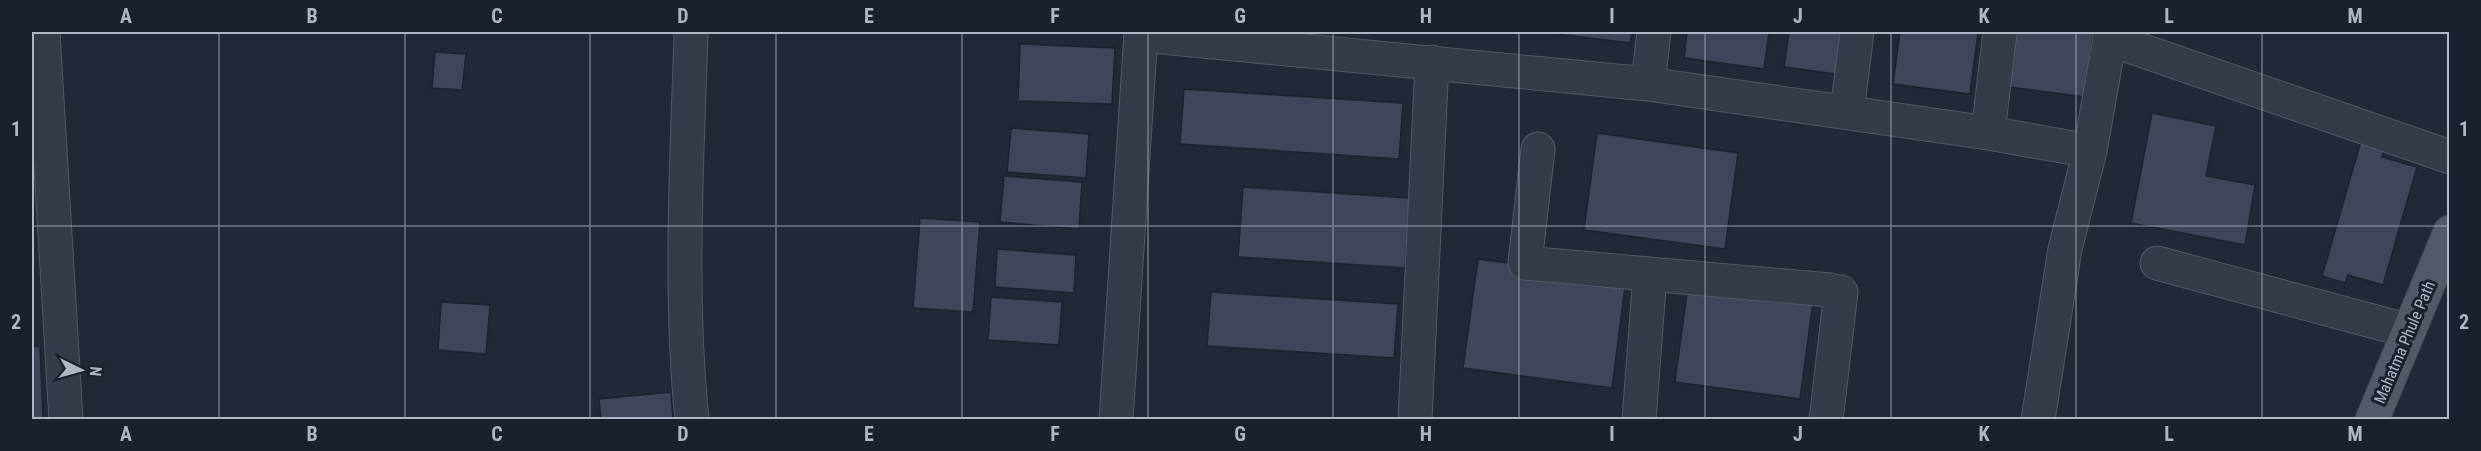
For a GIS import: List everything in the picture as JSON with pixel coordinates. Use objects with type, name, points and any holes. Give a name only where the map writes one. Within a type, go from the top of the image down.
[{"type":"main road","name":"Mahatma Phule Path","points":[[2372,420],[2450,232]]},
{"type":"street","points":[[43,32],[45,319],[66,420]]},
{"type":"street","points":[[1648,84],[1654,32]]},
{"type":"street","points":[[1847,112],[1857,32]]},
{"type":"street","points":[[1988,133],[2000,32]]},
{"type":"street","points":[[692,33],[686,210],[688,386],[692,420]]},
{"type":"street","points":[[1116,420],[1141,33],[1295,40],[1432,62],[1648,84],[1988,133],[2090,151]]},
{"type":"street","points":[[2038,420],[2065,249],[2090,151],[2110,35],[2450,157]]},
{"type":"street","points":[[1415,420],[1432,62]]},
{"type":"street","points":[[1538,149],[1525,263],[1836,291],[1826,420]]},
{"type":"street","points":[[2157,263],[2409,331]]},
{"type":"street","points":[[1639,420],[1650,274]]},
{"type":"building","points":[[1541,32],[1632,32],[1630,43]]},
{"type":"building","points":[[1687,32],[1769,32],[1764,69],[1684,58]]},
{"type":"building","points":[[1789,32],[1841,32],[1836,74],[1784,67]]},
{"type":"building","points":[[1900,32],[1978,32],[1970,94],[1893,84]]},
{"type":"building","points":[[2009,32],[2093,32],[2085,97],[2002,86]]},
{"type":"building","points":[[1020,44],[1115,48],[1112,104],[1018,101]]},
{"type":"building","points":[[435,52],[466,54],[462,90],[432,88]]},
{"type":"building","points":[[1184,89],[1403,103],[1399,159],[1180,144]]},
{"type":"building","points":[[2152,113],[2216,126],[2206,176],[2255,185],[2245,245],[2131,223]]},
{"type":"building","points":[[1011,128],[1089,134],[1086,178],[1007,172]]},
{"type":"building","points":[[1597,133],[1738,153],[1725,249],[1584,230]]},
{"type":"building","points":[[2361,141],[2385,149],[2382,157],[2417,167],[2383,285],[2348,275],[2345,283],[2322,276]]},
{"type":"building","points":[[1004,176],[1082,182],[1079,229],[1000,222]]},
{"type":"building","points":[[1243,187],[1410,198],[1405,268],[1238,257]]},
{"type":"building","points":[[920,218],[980,222],[973,312],[913,308]]},
{"type":"building","points":[[997,249],[1076,255],[1074,293],[995,287]]},
{"type":"building","points":[[1478,259],[1626,279],[1612,388],[1463,368]]},
{"type":"building","points":[[1688,285],[1813,302],[1800,399],[1675,382]]},
{"type":"building","points":[[1211,292],[1398,304],[1394,358],[1207,346]]},
{"type":"building","points":[[991,297],[1062,302],[1059,345],[988,340]]},
{"type":"building","points":[[441,302],[490,305],[486,354],[438,350]]},
{"type":"building","points":[[40,346],[43,420],[32,420],[32,347]]},
{"type":"building","points":[[671,392],[673,420],[601,420],[599,399]]}]
